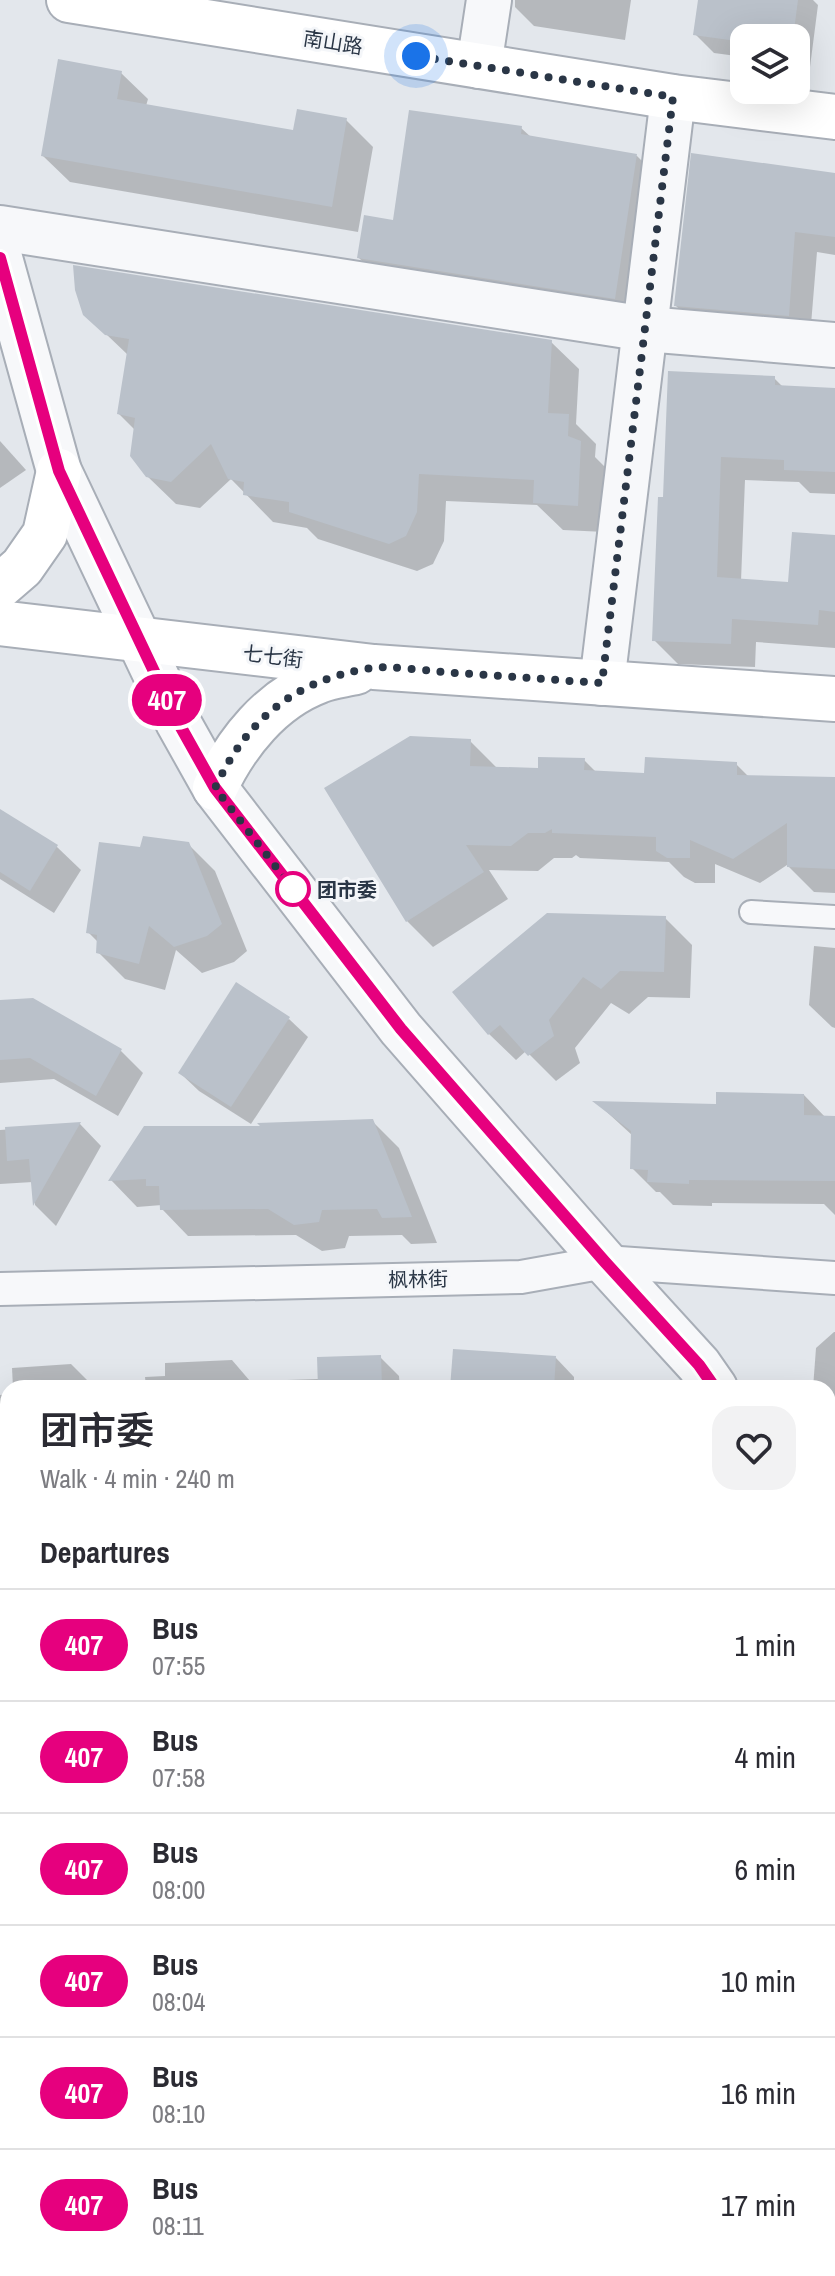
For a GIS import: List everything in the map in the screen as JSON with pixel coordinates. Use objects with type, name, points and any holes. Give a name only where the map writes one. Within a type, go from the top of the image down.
[{"type":"main road","name":"南山路","points":[[69,0],[673,97],[835,117]]},
{"type":"main road","points":[[0,586],[22,567],[45,534],[59,471]]},
{"type":"main road","name":"七七街","points":[[0,623],[374,667],[835,699]]},
{"type":"main road","points":[[215,788],[227,762],[254,726],[284,699],[319,681],[374,667]]},
{"type":"street","points":[[479,66],[489,0]]},
{"type":"street","points":[[602,683],[673,97]]},
{"type":"street","points":[[0,228],[646,329],[835,345]]},
{"type":"street","points":[[0,258],[59,471],[137,639],[215,788],[401,1029],[709,1380]]},
{"type":"street","name":"枫林街","points":[[0,1289],[521,1277],[605,1262],[835,1278]]},
{"type":"lane","points":[[751,912],[835,917]]},
{"type":"building","points":[[698,0],[798,0],[795,24],[730,24],[730,40],[693,35]]},
{"type":"building","points":[[58,59],[122,71],[117,99],[293,130],[297,109],[347,118],[332,207],[41,156]]},
{"type":"building","points":[[409,110],[522,126],[521,134],[637,154],[615,299],[357,258],[364,215],[393,220]]},
{"type":"building","points":[[691,153],[835,173],[835,237],[795,232],[789,316],[674,306]]},
{"type":"building","points":[[73,265],[552,340],[548,413],[569,414],[568,436],[581,441],[578,506],[533,503],[534,480],[419,474],[417,512],[406,536],[389,544],[289,512],[289,502],[243,495],[244,482],[228,479],[211,444],[171,482],[146,477],[130,456],[135,418],[117,414],[129,339],[105,335],[83,315],[75,290]]},
{"type":"building","points":[[668,371],[775,376],[775,385],[835,388],[835,472],[784,470],[784,460],[721,457],[717,577],[788,582],[792,532],[835,535],[835,612],[819,610],[818,625],[732,619],[731,644],[652,641],[658,497],[663,497]]},
{"type":"building","points":[[410,736],[471,739],[470,766],[538,768],[538,757],[585,758],[584,770],[644,773],[645,757],[737,762],[737,775],[835,777],[835,869],[787,867],[787,823],[733,859],[690,840],[690,858],[667,858],[656,851],[656,837],[552,833],[552,829],[545,833],[528,833],[511,846],[466,845],[484,872],[406,922],[324,788]]},
{"type":"building","points":[[0,809],[58,845],[30,891],[0,872]]},
{"type":"building","points":[[143,836],[189,842],[222,924],[207,936],[174,947],[149,926],[139,964],[96,953],[97,935],[86,933],[99,842],[140,847]]},
{"type":"building","points":[[547,913],[666,916],[664,972],[620,971],[601,989],[583,977],[549,1020],[554,1036],[528,1056],[500,1025],[488,1035],[452,992]]},
{"type":"building","points":[[236,982],[290,1017],[231,1107],[178,1073]]},
{"type":"building","points":[[33,998],[122,1049],[96,1096],[30,1058],[0,1060],[0,1000]]},
{"type":"building","points":[[716,1092],[804,1094],[804,1115],[835,1116],[835,1181],[647,1182],[648,1170],[630,1169],[631,1131],[592,1101],[716,1104]]},
{"type":"building","points":[[373,1119],[412,1217],[382,1218],[377,1209],[322,1210],[319,1222],[294,1225],[268,1209],[160,1210],[159,1186],[146,1186],[146,1179],[108,1181],[144,1126],[260,1126],[257,1123]]},
{"type":"building","points":[[81,1122],[33,1206],[29,1159],[7,1161],[5,1127]]},
{"type":"building","points":[[453,1349],[556,1356],[554,1380],[451,1380]]},
{"type":"building","points":[[381,1355],[382,1380],[318,1380],[317,1357]]},
{"type":"bus line","name":"407","points":[[0,258],[59,471],[137,639],[215,788],[401,1029],[709,1380]]},
{"type":"place","name":"团市委","points":[[293,889]]},
{"type":"route","points":[[293,889],[215,788],[227,762],[254,726],[284,699],[319,681],[374,667],[602,683],[673,97],[416,56]]}]
